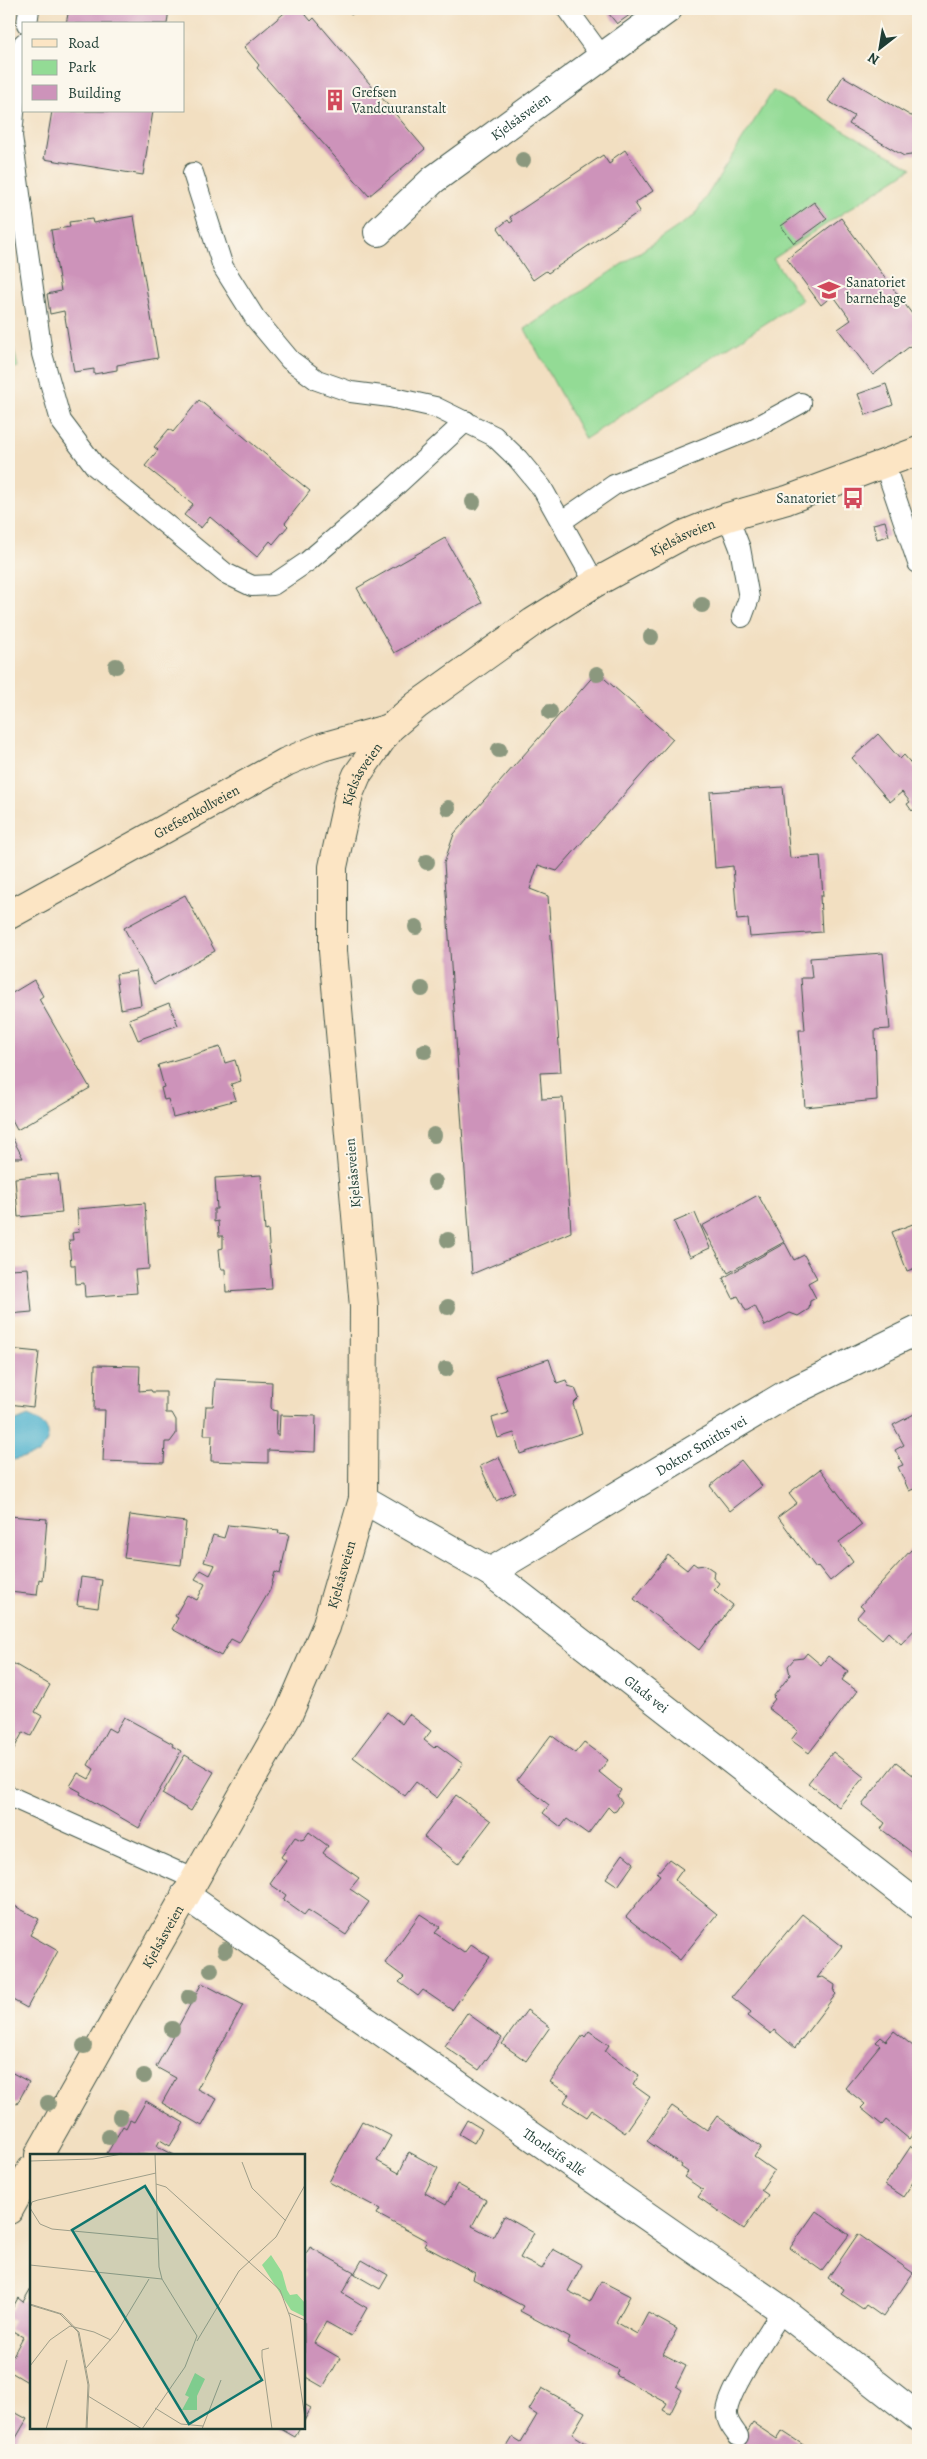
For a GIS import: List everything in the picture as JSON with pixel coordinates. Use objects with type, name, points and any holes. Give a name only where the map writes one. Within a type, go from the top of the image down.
[{"type":"street","name":"Kjelsåsveien","points":[[378,232],[433,180],[668,9]]},
{"type":"street","name":"Kjelsåsveien","points":[[40,2154],[289,1713],[326,1627],[363,1499],[364,1306],[333,951],[333,867],[349,794],[357,775],[390,728],[417,705],[533,622],[595,583],[683,535],[728,517],[787,500],[918,451]]},
{"type":"street","name":"Grefsenkollveien","points":[[9,915],[286,762],[322,747],[390,728]]},
{"type":"street","name":"Doktor Smiths vei","points":[[490,1572],[785,1395],[918,1330]]},
{"type":"street","name":"Glads vei","points":[[363,1499],[490,1572],[918,1905]]},
{"type":"street","name":"Thorleifs allé","points":[[189,1887],[782,2310],[918,2417]]},
{"type":"street","points":[[9,2210],[30,2172]]},
{"type":"lane","points":[[27,22],[29,9]]},
{"type":"lane","points":[[567,9],[602,57]]},
{"type":"lane","points":[[22,54],[16,89],[12,136],[42,354],[62,421],[95,466],[225,573],[252,586],[273,585],[308,562],[388,494],[466,422]]},
{"type":"lane","points":[[193,172],[223,267],[255,318],[290,360],[317,380],[351,392],[390,397],[435,407],[494,436],[518,459],[542,488],[595,583]]},
{"type":"lane","points":[[562,521],[614,485],[753,429],[801,403]]},
{"type":"lane","points":[[884,463],[918,563]]},
{"type":"lane","points":[[728,517],[740,548],[749,598],[742,617]]},
{"type":"lane","points":[[9,1796],[189,1887]]},
{"type":"lane","points":[[738,2436],[730,2426],[726,2413],[734,2391],[782,2310]]},
{"type":"green space","points":[[773,91],[912,168],[773,259],[802,300],[585,439],[525,329],[694,216]]},
{"type":"green space","points":[[9,329],[18,367],[9,370]]},
{"type":"water","points":[[28,1416],[45,1427],[48,1431],[47,1441],[38,1454],[9,1461],[9,1424]]},
{"type":"building","points":[[69,9],[169,9],[167,22],[66,22]]},
{"type":"building","name":"Grefsen Vandcuuranstalt","points":[[289,9],[301,9],[311,21],[314,18],[425,149],[369,196],[257,68],[259,65],[244,47]]},
{"type":"building","points":[[347,9],[359,9],[351,15]]},
{"type":"building","points":[[605,9],[638,9],[617,24]]},
{"type":"building","points":[[843,76],[911,116],[918,115],[918,154],[904,156],[849,124],[854,116],[828,101]]},
{"type":"building","points":[[52,112],[153,112],[143,175],[44,159]]},
{"type":"building","points":[[625,150],[653,191],[635,203],[640,211],[548,273],[546,271],[533,280],[498,228],[508,220],[510,223],[513,221],[510,217],[603,155],[609,164],[612,162],[611,160]]},
{"type":"building","points":[[814,202],[827,219],[794,243],[781,226]]},
{"type":"building","points":[[134,216],[158,358],[117,365],[117,370],[94,374],[94,369],[74,372],[64,311],[50,314],[47,294],[61,291],[51,230],[70,227],[69,222],[92,219],[93,223]]},
{"type":"building","points":[[841,218],[918,322],[918,340],[873,375],[838,329],[851,320],[833,295],[821,305],[787,259]]},
{"type":"building","points":[[886,384],[893,405],[866,415],[858,394]]},
{"type":"building","points":[[199,400],[310,491],[285,523],[288,526],[273,544],[270,541],[257,557],[210,517],[201,528],[184,515],[193,504],[145,466],[158,450],[154,447],[169,429],[173,432]]},
{"type":"building","points":[[885,521],[889,536],[877,539],[873,524]]},
{"type":"building","points":[[445,538],[482,603],[394,653],[357,588]]},
{"type":"building","points":[[597,672],[673,739],[557,871],[538,865],[530,889],[548,896],[561,1072],[540,1073],[542,1099],[563,1098],[571,1232],[472,1274],[444,863],[454,834]]},
{"type":"building","points":[[878,734],[900,759],[904,755],[915,768],[918,765],[918,810],[916,807],[912,811],[907,804],[910,802],[902,792],[890,802],[852,758]]},
{"type":"building","points":[[783,787],[790,858],[820,856],[823,896],[820,896],[822,932],[750,937],[748,919],[737,920],[733,866],[715,868],[710,792]]},
{"type":"building","points":[[185,895],[215,951],[154,984],[124,928]]},
{"type":"building","points":[[883,953],[890,1029],[875,1030],[877,1100],[805,1107],[799,1030],[805,1030],[801,978],[812,978],[810,958]]},
{"type":"building","points":[[136,971],[141,1005],[121,1009],[116,974]]},
{"type":"building","points":[[34,980],[43,996],[39,999],[90,1088],[17,1130],[9,1115],[9,995]]},
{"type":"building","points":[[169,1003],[178,1025],[138,1040],[129,1019]]},
{"type":"building","points":[[220,1047],[225,1063],[235,1060],[241,1081],[231,1084],[236,1100],[173,1117],[168,1099],[164,1100],[161,1088],[164,1087],[158,1065]]},
{"type":"building","points":[[9,1132],[23,1158],[9,1158]]},
{"type":"building","points":[[58,1174],[62,1213],[18,1217],[15,1178]]},
{"type":"building","points":[[261,1175],[265,1231],[268,1230],[272,1289],[226,1292],[225,1269],[221,1269],[219,1249],[223,1248],[223,1236],[219,1236],[218,1221],[214,1222],[214,1209],[217,1209],[215,1178]]},
{"type":"building","points":[[758,1195],[784,1242],[728,1273],[702,1226]]},
{"type":"building","points":[[145,1203],[149,1269],[135,1270],[137,1293],[85,1297],[84,1283],[76,1284],[75,1265],[71,1265],[69,1240],[73,1240],[72,1233],[79,1232],[77,1209]]},
{"type":"building","points":[[695,1213],[710,1248],[690,1257],[674,1222]]},
{"type":"building","points":[[918,1222],[918,1267],[907,1271],[892,1232]]},
{"type":"building","points":[[785,1243],[794,1260],[804,1255],[817,1278],[808,1283],[816,1298],[810,1301],[809,1309],[798,1316],[790,1313],[765,1326],[755,1306],[746,1311],[738,1296],[733,1298],[723,1278]]},
{"type":"building","points":[[28,1268],[32,1312],[9,1314],[9,1269]]},
{"type":"building","points":[[9,1349],[39,1352],[33,1407],[9,1404]]},
{"type":"building","points":[[549,1359],[557,1383],[566,1380],[568,1386],[575,1388],[579,1398],[573,1404],[582,1433],[520,1454],[514,1433],[498,1438],[492,1418],[508,1413],[496,1376]]},
{"type":"building","points":[[95,1365],[140,1366],[139,1391],[166,1392],[166,1413],[172,1413],[176,1420],[176,1434],[170,1442],[165,1442],[164,1463],[103,1461],[105,1410],[94,1410]]},
{"type":"building","points":[[215,1379],[272,1382],[271,1407],[272,1410],[277,1411],[276,1435],[279,1435],[280,1415],[316,1416],[315,1452],[268,1450],[268,1463],[211,1461],[212,1435],[204,1435],[206,1406],[213,1406]]},
{"type":"building","points":[[918,1412],[918,1487],[909,1491],[898,1467],[903,1465],[895,1450],[904,1445],[893,1425]]},
{"type":"building","points":[[499,1457],[515,1492],[496,1501],[480,1466]]},
{"type":"building","points":[[741,1460],[762,1486],[730,1511],[710,1486]]},
{"type":"building","points":[[820,1469],[862,1525],[839,1542],[853,1562],[830,1581],[818,1566],[816,1568],[778,1517],[797,1503],[789,1493]]},
{"type":"building","points":[[130,1515],[186,1522],[181,1565],[124,1558]]},
{"type":"building","points":[[9,1516],[47,1519],[42,1580],[39,1579],[37,1595],[9,1592]]},
{"type":"building","points":[[228,1525],[279,1530],[278,1533],[289,1534],[280,1574],[275,1572],[270,1590],[239,1643],[231,1639],[221,1656],[172,1629],[178,1618],[175,1616],[187,1595],[197,1600],[205,1584],[195,1579],[201,1570],[210,1575],[215,1565],[204,1562],[213,1535],[224,1538]]},
{"type":"building","points":[[911,1550],[918,1556],[918,1626],[901,1644],[888,1632],[882,1639],[857,1617],[864,1609],[860,1606]]},
{"type":"building","points":[[668,1555],[687,1570],[693,1563],[697,1566],[705,1565],[714,1571],[713,1578],[719,1583],[714,1590],[733,1605],[699,1650],[634,1599]]},
{"type":"building","points":[[81,1577],[102,1580],[98,1608],[77,1605]]},
{"type":"building","points":[[807,1653],[821,1665],[828,1656],[848,1671],[842,1680],[857,1691],[809,1753],[791,1740],[798,1731],[768,1708],[775,1699],[773,1697],[790,1675],[788,1666],[794,1659],[803,1658]]},
{"type":"building","points":[[9,1661],[50,1685],[35,1712],[42,1716],[31,1736],[23,1732],[9,1758]]},
{"type":"building","points":[[387,1712],[402,1724],[409,1714],[431,1731],[424,1740],[434,1748],[437,1745],[463,1764],[437,1798],[416,1782],[405,1796],[353,1757]]},
{"type":"building","points":[[124,1717],[173,1744],[172,1746],[181,1751],[139,1828],[80,1794],[81,1792],[70,1786],[78,1773],[89,1779],[94,1769],[88,1765],[108,1728],[115,1732]]},
{"type":"building","points":[[551,1735],[575,1753],[584,1742],[608,1760],[599,1772],[621,1790],[617,1796],[622,1802],[616,1811],[613,1812],[608,1807],[588,1834],[567,1819],[561,1827],[543,1813],[549,1805],[517,1780]]},
{"type":"building","points":[[833,1752],[864,1777],[839,1807],[808,1783]]},
{"type":"building","points":[[185,1755],[214,1772],[191,1811],[162,1794]]},
{"type":"building","points":[[896,1762],[918,1779],[918,1857],[881,1829],[885,1823],[862,1805]]},
{"type":"building","points":[[456,1795],[491,1821],[458,1864],[424,1837]]},
{"type":"building","points":[[309,1832],[328,1846],[323,1853],[359,1878],[350,1889],[369,1902],[346,1935],[308,1910],[304,1915],[283,1900],[286,1895],[270,1884],[286,1861],[281,1857],[295,1837],[301,1840],[304,1839]]},
{"type":"building","points":[[623,1854],[634,1863],[618,1886],[606,1878]]},
{"type":"building","points":[[669,1859],[683,1869],[675,1880],[717,1914],[680,1960],[626,1917],[660,1875],[657,1873]]},
{"type":"building","points":[[9,1903],[39,1919],[30,1935],[58,1951],[27,2008],[9,1998]]},
{"type":"building","points":[[420,1914],[440,1927],[435,1933],[464,1953],[471,1944],[490,1957],[452,2010],[423,1990],[418,1996],[399,1982],[404,1977],[385,1963]]},
{"type":"building","points":[[802,1914],[842,1946],[817,1978],[823,1977],[835,1985],[834,1992],[836,1994],[795,2048],[774,2030],[771,2034],[748,2016],[751,2012],[732,1997]]},
{"type":"building","points":[[202,1983],[243,2005],[197,2089],[217,2099],[202,2126],[162,2103],[176,2078],[156,2067]]},
{"type":"building","points":[[527,2010],[550,2027],[526,2061],[502,2044]]},
{"type":"building","points":[[467,2013],[502,2038],[479,2070],[444,2046]]},
{"type":"building","points":[[589,2031],[609,2045],[605,2051],[639,2075],[633,2085],[650,2097],[625,2133],[592,2110],[587,2117],[564,2102],[569,2094],[550,2082],[583,2035],[585,2037]]},
{"type":"building","points":[[894,2031],[918,2050],[918,2127],[909,2139],[886,2120],[882,2125],[861,2108],[865,2104],[845,2088],[880,2045],[876,2042],[881,2037],[886,2041]]},
{"type":"building","points":[[9,2071],[29,2082],[17,2104],[9,2099]]},
{"type":"building","points":[[146,2101],[184,2123],[170,2146],[160,2140],[157,2146],[172,2154],[107,2154],[123,2126],[126,2128],[130,2120],[134,2122]]},
{"type":"building","points":[[672,2106],[707,2130],[717,2116],[761,2147],[754,2157],[774,2171],[761,2190],[768,2195],[744,2229],[698,2197],[703,2190],[684,2177],[688,2172],[681,2167],[682,2165],[647,2141]]},
{"type":"building","points":[[467,2120],[482,2129],[474,2143],[459,2134]]},
{"type":"building","points":[[362,2121],[391,2136],[377,2161],[399,2173],[409,2152],[438,2168],[425,2193],[446,2205],[457,2184],[486,2200],[472,2226],[493,2237],[504,2216],[534,2233],[520,2258],[542,2269],[553,2249],[582,2265],[568,2291],[590,2302],[601,2281],[630,2296],[616,2322],[637,2334],[648,2313],[677,2329],[663,2354],[686,2366],[676,2386],[682,2390],[670,2414],[663,2410],[667,2403],[616,2375],[618,2370],[568,2343],[570,2338],[520,2311],[523,2306],[473,2279],[475,2273],[424,2246],[427,2241],[377,2214],[380,2209],[329,2182]]},
{"type":"building","points":[[911,2146],[918,2151],[918,2175],[903,2197],[885,2185]]},
{"type":"building","points":[[816,2211],[849,2235],[822,2271],[790,2248]]},
{"type":"building","points":[[858,2234],[913,2273],[883,2317],[866,2305],[863,2309],[841,2294],[844,2289],[828,2278]]},
{"type":"building","points":[[310,2247],[354,2272],[342,2293],[367,2308],[351,2336],[326,2322],[314,2343],[340,2358],[323,2387],[305,2377],[305,2257]]},
{"type":"building","points":[[362,2260],[388,2275],[380,2289],[354,2274]]},
{"type":"building","points":[[30,2290],[30,2383],[9,2371],[9,2363],[23,2337],[9,2329],[13,2321],[9,2319],[9,2314],[18,2298],[23,2302]]},
{"type":"building","points":[[542,2388],[585,2412],[572,2434],[597,2450],[505,2450],[513,2437],[521,2442],[537,2415],[529,2410]]},
{"type":"building","points":[[305,2405],[311,2408],[305,2419]]},
{"type":"building","points":[[9,2409],[27,2419],[9,2450]]},
{"type":"building","points":[[753,2423],[777,2439],[782,2431],[811,2450],[736,2450]]},
{"type":"building","points":[[281,2429],[299,2429],[295,2437]]},
{"type":"place","name":"Grefsen Vandcuuranstalt","points":[[335,100]]},
{"type":"place","name":"Sanatoriet barnehage","points":[[829,290]]},
{"type":"place","name":"Sanatoriet","points":[[853,498]]}]
